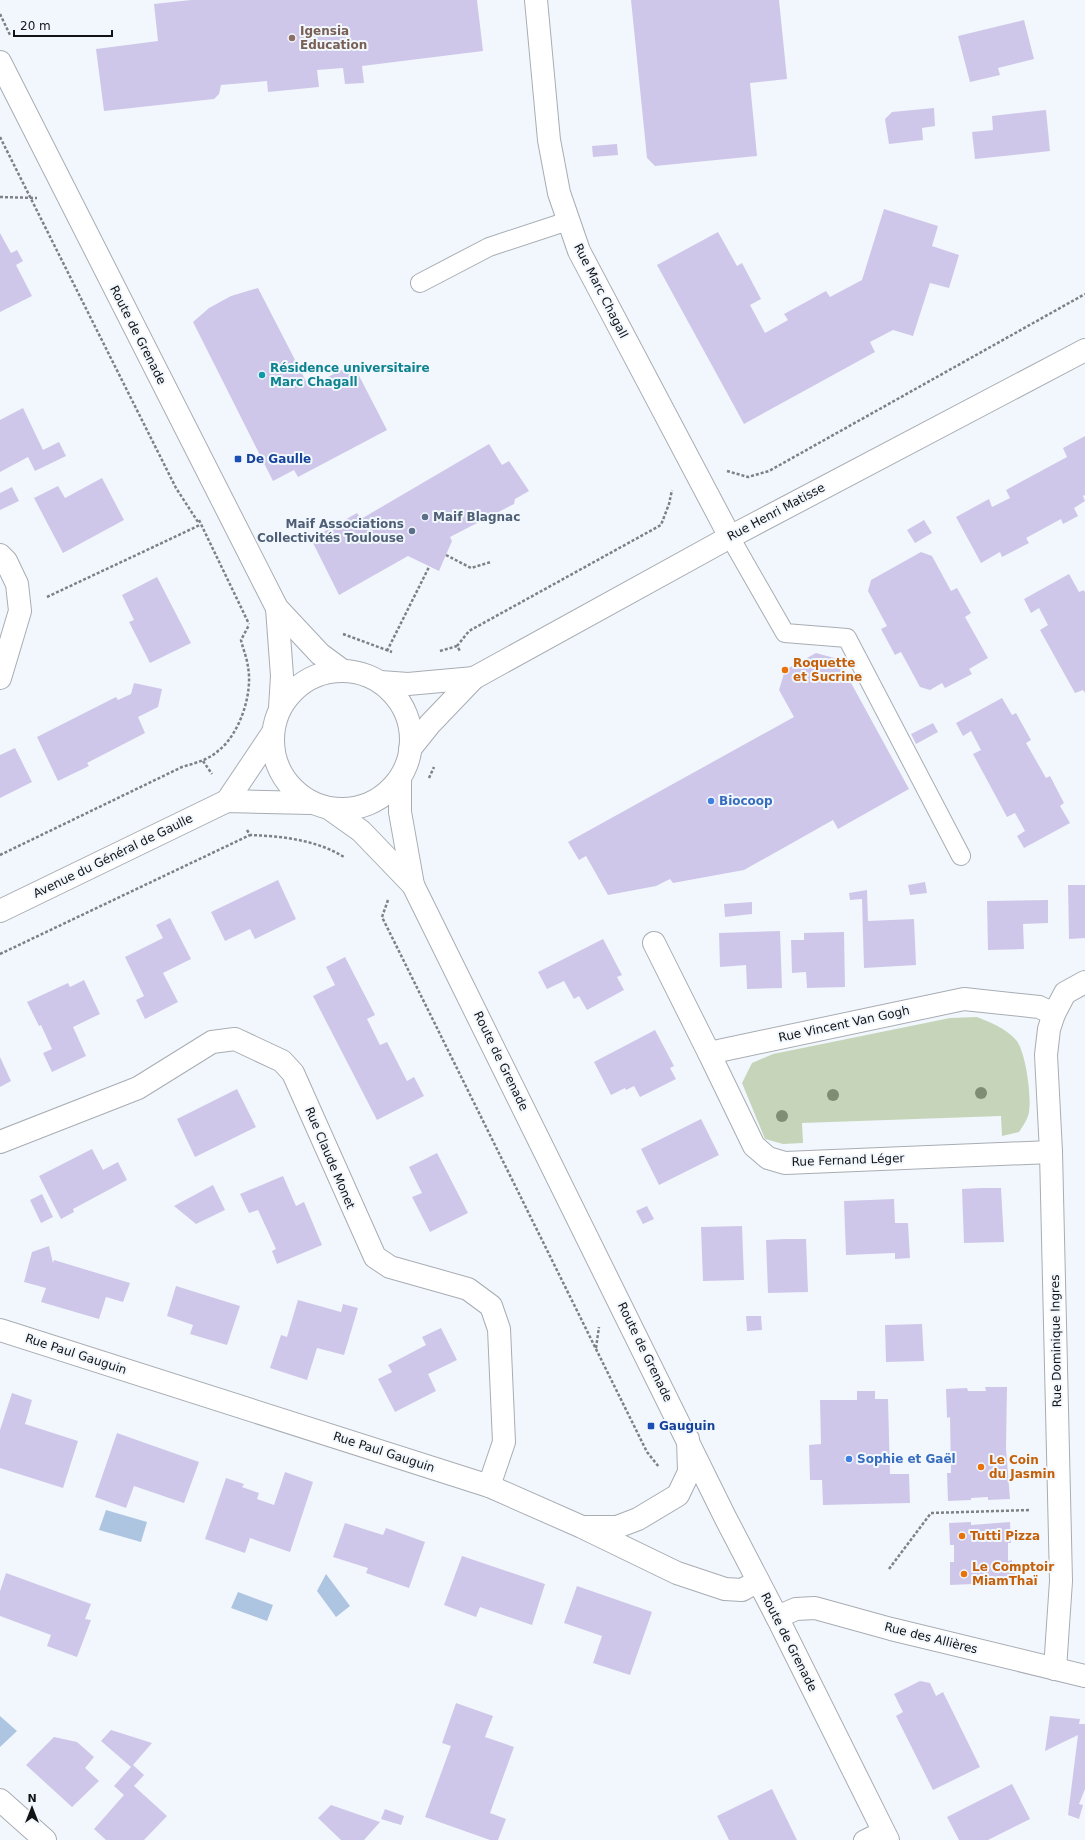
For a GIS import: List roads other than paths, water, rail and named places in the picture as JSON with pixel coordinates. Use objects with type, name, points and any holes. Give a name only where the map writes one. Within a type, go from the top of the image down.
[{"type":"street","name":"Rue Marc Chagall","points":[[536,0],[549,140],[558,193],[568,221],[579,251],[730,537]]},
{"type":"street","name":"Route de Grenade","points":[[0,62],[277,608]]},
{"type":"street","name":"Rue Henri Matisse","points":[[410,749],[430,724],[474,678],[730,537],[1083,349]]},
{"type":"street","points":[[0,555],[6,561],[17,584],[20,611],[0,678]]},
{"type":"street","points":[[277,608],[320,654],[343,671]]},
{"type":"street","points":[[277,608],[282,676],[280,708]]},
{"type":"street","points":[[321,806],[350,810],[369,804],[386,794],[400,778],[407,764],[411,734],[408,719],[396,698],[380,682],[356,672],[343,671],[324,674],[307,681],[291,693],[280,708],[275,720],[272,734],[274,755],[281,774],[294,791],[361,831],[413,884]]},
{"type":"street","name":"Rue Henri Matisse","points":[[380,682],[408,684],[474,678]]},
{"type":"street","points":[[227,801],[272,734]]},
{"type":"street","points":[[400,778],[400,812],[413,884]]},
{"type":"street","name":"Avenue du Général de Gaulle","points":[[0,911],[227,801],[321,806]]},
{"type":"street","name":"Route de Grenade","points":[[413,884],[885,1835]]},
{"type":"street","points":[[654,943],[709,1053]]},
{"type":"street","points":[[1054,1014],[1065,993],[1085,982]]},
{"type":"street","name":"Rue Vincent Van Gogh","points":[[709,1053],[964,999],[1038,1007],[1054,1014]]},
{"type":"street","name":"Rue Dominique Ingres","points":[[1054,1014],[1049,1029],[1046,1055],[1051,1152],[1060,1509],[1061,1581],[1055,1669]]},
{"type":"street","name":"Rue Claude Monet","points":[[0,1142],[138,1088],[212,1042],[235,1039],[282,1061],[293,1073],[375,1257],[390,1267],[468,1290],[491,1306],[499,1329],[504,1442],[489,1486]]},
{"type":"street","name":"Rue Fernand Léger","points":[[709,1053],[754,1146],[768,1158],[785,1163],[1051,1152]]},
{"type":"street","name":"Rue Paul Gauguin","points":[[0,1330],[489,1486],[582,1527],[677,1573],[726,1590],[742,1590],[758,1581]]},
{"type":"street","points":[[582,1527],[617,1527],[638,1519],[678,1495],[689,1472],[688,1440]]},
{"type":"street","name":"Rue des Allières","points":[[777,1617],[796,1609],[815,1608],[1085,1676]]},
{"type":"street","points":[[0,1800],[45,1840]]},
{"type":"lane","points":[[420,283],[489,247],[568,221]]},
{"type":"lane","points":[[730,537],[785,633],[847,638],[961,856]]},
{"type":"lane","points":[[863,1840],[885,1835]]},
{"type":"water","points":[[106,1510],[147,1522],[141,1542],[99,1530]]},
{"type":"water","points":[[326,1574],[350,1606],[336,1617],[317,1591]]},
{"type":"water","points":[[238,1592],[273,1605],[267,1621],[231,1608]]},
{"type":"water","points":[[0,1716],[17,1731],[0,1747]]},
{"type":"place","name":"Igensia Education","points":[[292,38]]},
{"type":"place","name":"Résidence universitaire Marc Chagall","points":[[262,375]]},
{"type":"place","name":"De Gaulle","points":[[238,459]]},
{"type":"place","name":"Maif Blagnac","points":[[425,517]]},
{"type":"place","name":"Maif Associations Collectivités Toulouse","points":[[412,531]]},
{"type":"place","name":"Roquette et Sucrine","points":[[785,670]]},
{"type":"place","name":"Biocoop","points":[[711,801]]},
{"type":"place","name":"Gauguin","points":[[651,1426]]},
{"type":"place","name":"Sophie et Gaël","points":[[849,1459]]},
{"type":"place","name":"Le Coin du Jasmin","points":[[981,1467]]},
{"type":"place","name":"Tutti Pizza","points":[[962,1536]]},
{"type":"place","name":"Le Comptoir MiamThaï","points":[[964,1574]]}]
